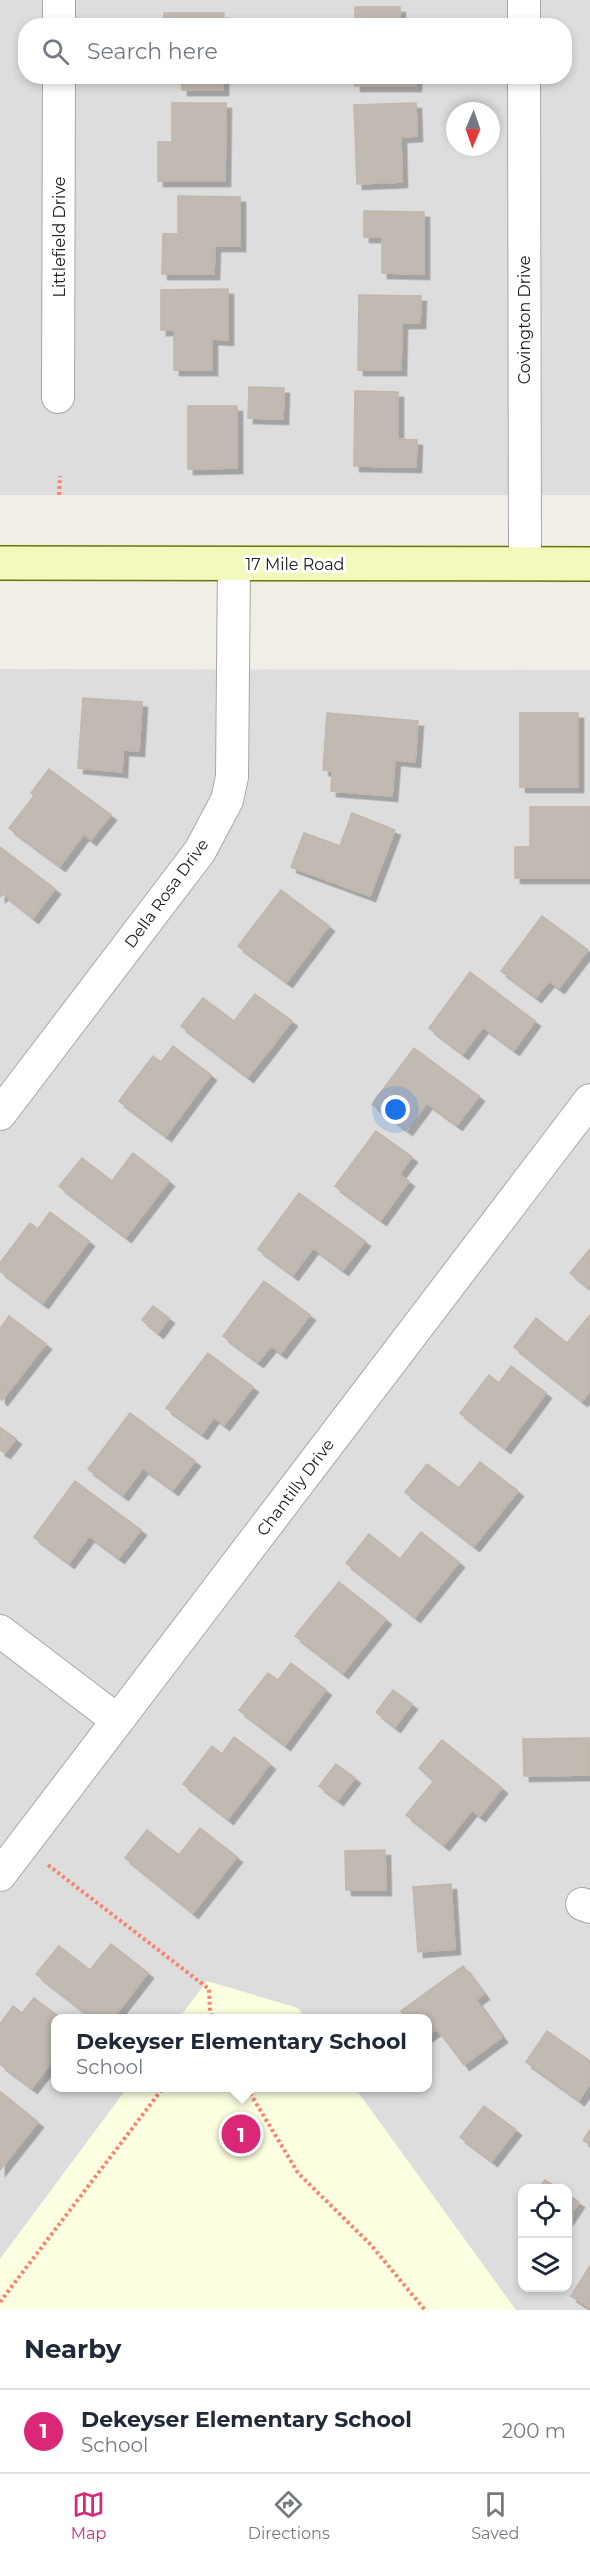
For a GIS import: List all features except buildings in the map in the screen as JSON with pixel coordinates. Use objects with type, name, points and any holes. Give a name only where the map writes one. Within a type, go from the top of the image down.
[{"type":"street","points":[[59,0],[59,18]]},
{"type":"street","points":[[524,0],[524,18]]},
{"type":"street","name":"Littlefield Drive","points":[[58,397],[59,84]]},
{"type":"street","name":"Covington Drive","points":[[524,84],[525,564]]},
{"type":"street","name":"17 Mile Road","points":[[0,563],[590,564]]},
{"type":"street","name":"Della Rosa Drive","points":[[0,1113],[201,852],[227,800],[232,777],[234,564]]},
{"type":"street","name":"Chantilly Drive","points":[[0,1875],[590,1100]]},
{"type":"street","points":[[0,1630],[117,1720]]},
{"type":"path","points":[[59,495],[60,476]]},
{"type":"path","points":[[40,1858],[209,1989],[211,2014]]},
{"type":"path","points":[[0,2302],[160,2092]]},
{"type":"path","points":[[249,2092],[298,2173],[371,2245],[425,2310]]},
{"type":"shaded area","points":[[0,0],[590,0],[590,495],[0,495]]},
{"type":"shaded area","points":[[0,669],[590,670],[590,2310],[0,2310]]},
{"type":"shaded area","points":[[207,1981],[298,2008],[302,2014],[182,2014]]},
{"type":"shaded area","points":[[124,2092],[358,2092],[516,2310],[0,2310],[0,2259]]},
{"type":"place","name":"Dekeyser Elementary School","points":[[241,2134]]}]
